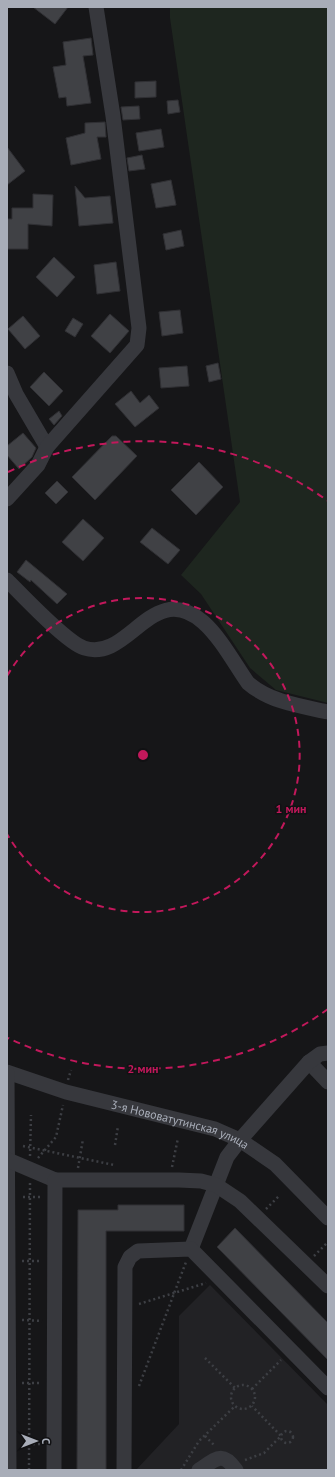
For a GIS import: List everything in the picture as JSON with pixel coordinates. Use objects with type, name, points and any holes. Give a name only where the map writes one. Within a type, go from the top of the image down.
[{"type":"street","points":[[7,499],[38,465],[47,447],[136,345],[139,328],[113,116],[96,7]]},
{"type":"street","points":[[7,373],[16,394],[47,447]]},
{"type":"street","points":[[7,580],[68,638],[84,648],[95,650],[112,645],[158,612],[173,610],[187,612],[202,622],[210,630],[248,683],[256,690],[276,699],[328,712]]},
{"type":"street","points":[[191,1250],[227,1157],[240,1140],[309,1062],[320,1054],[328,1052]]},
{"type":"street","points":[[309,1062],[328,1082]]},
{"type":"street","points":[[7,1073],[9,1470]]},
{"type":"street","name":"3-я Нововатутинская улица","points":[[7,1073],[66,1092],[215,1129],[240,1140],[275,1164],[328,1218]]},
{"type":"street","points":[[8,1160],[30,1168],[55,1180],[170,1180],[201,1181],[216,1185],[240,1201],[328,1286]]},
{"type":"street","points":[[54,1470],[55,1180]]},
{"type":"street","points":[[124,1470],[125,1267],[130,1257],[138,1252],[151,1250],[191,1250],[328,1388]]},
{"type":"street","points":[[199,1470],[216,1458],[232,1464]]},
{"type":"path","points":[[30,1168],[56,1137],[71,1070]]},
{"type":"path","points":[[29,1470],[30,1148],[32,1115]]},
{"type":"path","points":[[115,1145],[118,1126]]},
{"type":"path","points":[[170,1180],[178,1138]]},
{"type":"path","points":[[75,1180],[83,1139]]},
{"type":"path","points":[[22,1146],[117,1166]]},
{"type":"path","points":[[258,1218],[280,1195]]},
{"type":"path","points":[[22,1197],[55,1197]]},
{"type":"path","points":[[306,1264],[328,1242]]},
{"type":"path","points":[[138,1389],[191,1250]]},
{"type":"path","points":[[22,1261],[55,1261]]},
{"type":"path","points":[[124,1309],[220,1279]]},
{"type":"path","points":[[22,1320],[55,1321]]},
{"type":"path","points":[[205,1358],[235,1388]]},
{"type":"path","points":[[252,1389],[282,1359]]},
{"type":"path","points":[[22,1383],[54,1383]]},
{"type":"path","points":[[247,1386],[252,1389],[255,1395],[252,1406],[244,1410],[235,1406],[231,1399],[235,1388],[247,1386]]},
{"type":"path","points":[[181,1470],[199,1441],[235,1406]]},
{"type":"path","points":[[232,1464],[242,1460],[255,1458],[268,1450],[281,1436],[286,1431],[292,1432],[294,1437],[291,1442],[285,1443],[281,1436],[252,1406]]},
{"type":"path","points":[[22,1444],[54,1444]]},
{"type":"shaded area","points":[[170,7],[328,7],[328,703],[276,690],[250,668],[201,594],[181,575],[240,502],[170,18]]},
{"type":"shaded area","points":[[210,1285],[328,1405],[328,1470],[136,1470],[179,1424],[179,1316]]},
{"type":"building","points":[[33,7],[68,7],[55,24]]},
{"type":"building","points":[[91,38],[93,55],[83,56],[91,103],[67,106],[66,97],[59,98],[53,67],[66,65],[63,42]]},
{"type":"building","points":[[156,81],[156,97],[135,98],[135,82]]},
{"type":"building","points":[[178,100],[180,112],[168,114],[167,101]]},
{"type":"building","points":[[139,106],[140,119],[123,120],[121,107]]},
{"type":"building","points":[[105,122],[106,137],[97,137],[101,159],[71,165],[66,138],[85,133],[85,123]]},
{"type":"building","points":[[161,129],[164,147],[139,151],[136,133]]},
{"type":"building","points":[[7,147],[25,171],[7,185]]},
{"type":"building","points":[[142,155],[145,169],[129,171],[127,158]]},
{"type":"building","points":[[171,180],[176,205],[156,208],[151,184]]},
{"type":"building","points":[[75,186],[85,198],[110,196],[113,223],[79,226]]},
{"type":"building","points":[[33,194],[53,195],[52,226],[28,224],[28,249],[7,249],[7,219],[12,219],[12,208],[33,208]]},
{"type":"building","points":[[181,230],[184,246],[166,250],[163,234]]},
{"type":"building","points":[[54,257],[75,277],[57,297],[36,277]]},
{"type":"building","points":[[116,262],[120,291],[97,294],[94,265]]},
{"type":"building","points":[[180,310],[183,333],[162,336],[159,312]]},
{"type":"building","points":[[110,314],[129,331],[110,353],[91,336]]},
{"type":"building","points":[[23,316],[40,336],[25,349],[8,329]]},
{"type":"building","points":[[73,318],[83,324],[75,337],[65,331]]},
{"type":"building","points":[[218,363],[221,379],[209,382],[206,366]]},
{"type":"building","points":[[187,366],[189,386],[161,388],[159,368]]},
{"type":"building","points":[[44,372],[63,391],[49,406],[30,387]]},
{"type":"building","points":[[131,391],[140,403],[149,395],[159,408],[135,427],[115,404]]},
{"type":"building","points":[[59,411],[62,416],[54,425],[49,419]]},
{"type":"building","points":[[23,433],[36,448],[32,457],[19,469],[7,455],[7,446]]},
{"type":"building","points":[[112,436],[116,436],[137,456],[95,500],[72,477]]},
{"type":"building","points":[[199,462],[223,487],[196,515],[171,490]]},
{"type":"building","points":[[57,481],[68,492],[56,504],[45,493]]},
{"type":"building","points":[[83,519],[104,538],[83,561],[62,542]]},
{"type":"building","points":[[152,528],[180,550],[168,564],[140,542]]},
{"type":"building","points":[[26,560],[67,594],[57,604],[31,580],[30,582],[17,572]]},
{"type":"building","points":[[118,1205],[184,1205],[184,1231],[106,1231],[106,1470],[77,1470],[78,1210],[118,1210]]},
{"type":"building","points":[[235,1228],[328,1323],[328,1360],[217,1247]]}]
